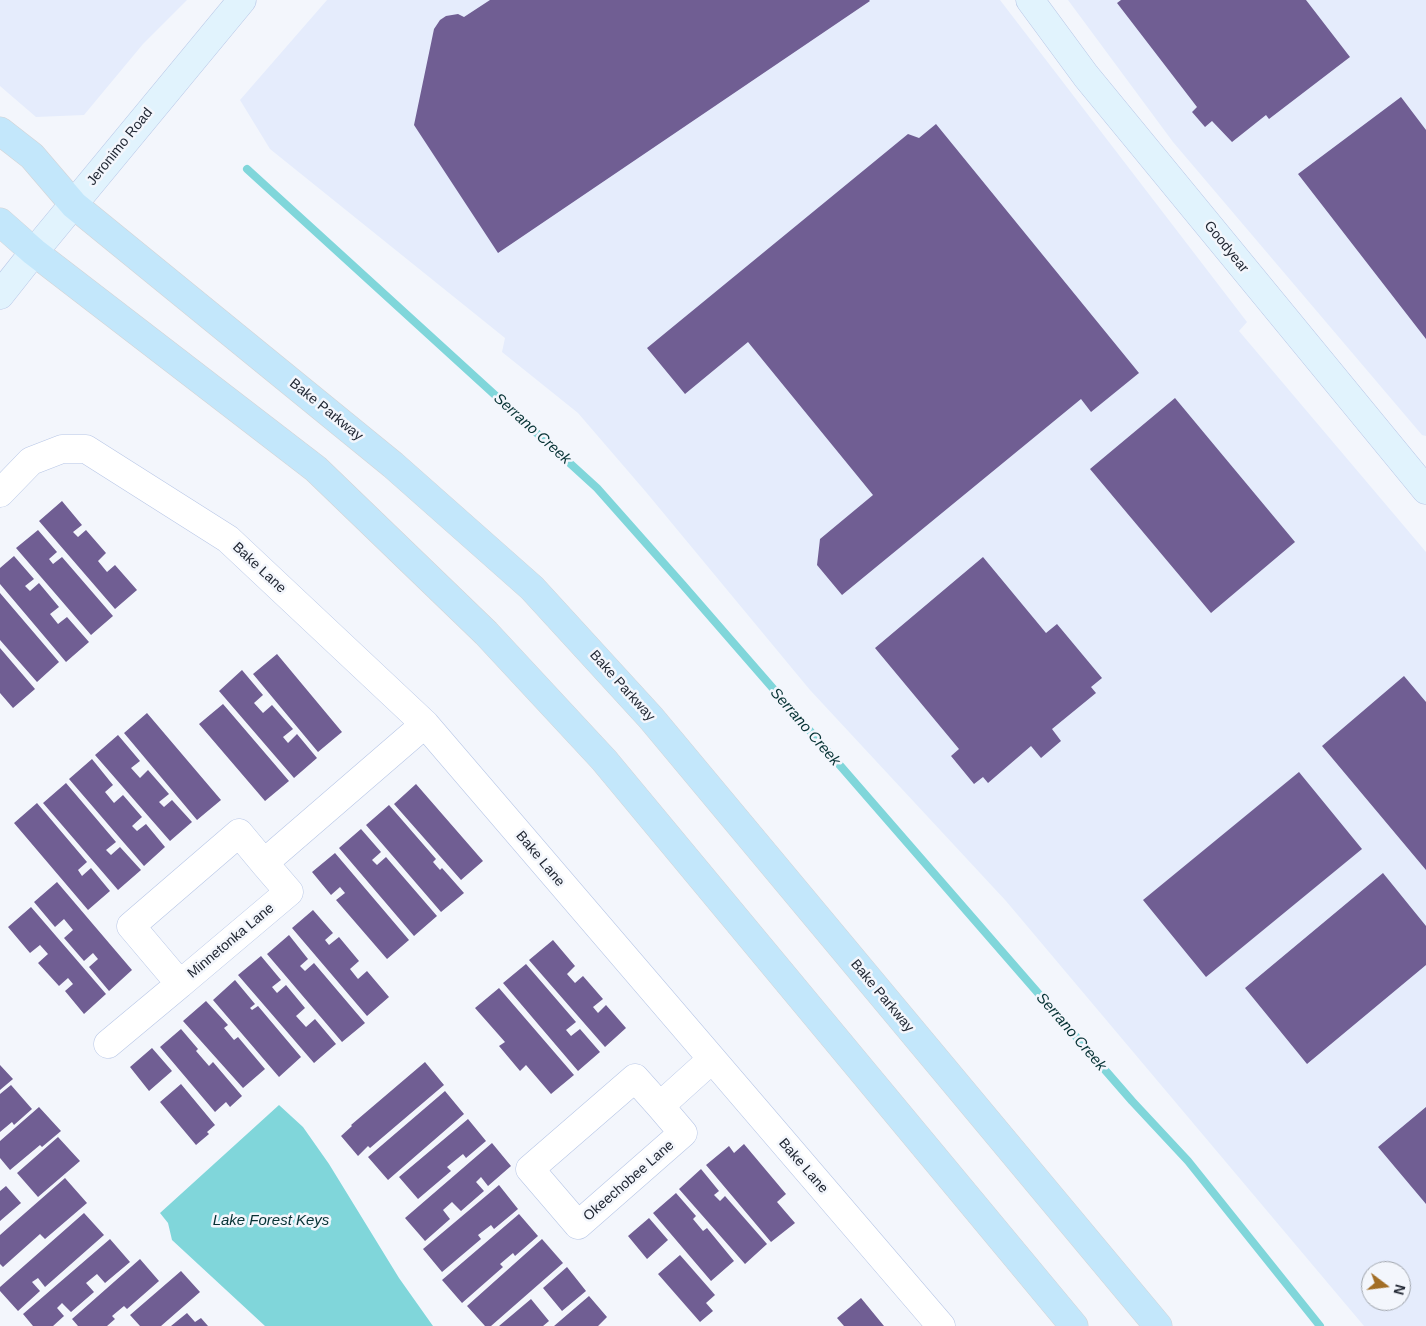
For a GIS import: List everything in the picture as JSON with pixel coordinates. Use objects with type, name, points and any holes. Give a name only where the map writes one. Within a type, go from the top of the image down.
[{"type":"main road","name":"Bake Parkway","points":[[0,131],[32,156],[74,205],[393,465],[532,588],[651,718],[1158,1326]]},
{"type":"main road","points":[[0,222],[34,252],[316,469],[486,633],[604,760],[1074,1326]]},
{"type":"street","name":"Jeronimo Road","points":[[0,295],[242,0]]},
{"type":"street","name":"Goodyear","points":[[1030,0],[1086,76],[1426,490]]},
{"type":"street","name":"Bake Lane","points":[[0,493],[31,461],[62,449],[86,449],[228,539],[425,724],[940,1326]]},
{"type":"street","points":[[264,863],[425,724]]},
{"type":"street","name":"Minnetonka Lane","points":[[239,833],[264,863],[289,892],[180,984],[131,926],[239,833]]},
{"type":"street","points":[[108,1044],[180,984]]},
{"type":"street","points":[[660,1106],[711,1060]]},
{"type":"street","name":"Okeechobee Lane","points":[[635,1078],[660,1106],[683,1133],[578,1225],[530,1169],[635,1078]]},
{"type":"shaded area","points":[[0,0],[187,0],[143,44],[84,115],[36,117],[0,86]]},
{"type":"shaded area","points":[[327,0],[1000,0],[1247,322],[1239,331],[1426,552],[1426,1326],[1364,1326],[1006,901],[810,690],[578,413],[502,352],[505,338],[270,149],[240,100]]},
{"type":"shaded area","points":[[1068,0],[1426,0],[1426,436],[1422,435],[1173,142]]},
{"type":"water","name":"Lake Forest Keys","points":[[279,1105],[303,1127],[329,1164],[399,1278],[433,1326],[265,1326],[172,1240],[168,1223],[160,1213]]},
{"type":"building","points":[[490,0],[870,1],[498,253],[414,125],[434,29],[440,20],[446,16],[458,14],[464,17]]},
{"type":"building","points":[[1121,0],[1306,0],[1350,57],[1269,119],[1266,115],[1232,142],[1212,121],[1205,127],[1192,112],[1197,107],[1117,3]]},
{"type":"building","points":[[1401,97],[1426,130],[1426,339],[1298,174]]},
{"type":"building","points":[[936,124],[1139,373],[1091,412],[1081,399],[842,595],[817,565],[820,539],[873,495],[748,342],[685,394],[647,348],[908,134],[919,138]]},
{"type":"building","points":[[1175,398],[1295,542],[1211,613],[1090,469]]},
{"type":"building","points":[[62,501],[82,525],[73,532],[78,537],[86,530],[106,553],[98,561],[107,572],[115,565],[137,590],[115,609],[39,521]]},
{"type":"building","points":[[38,530],[57,552],[49,559],[53,564],[62,557],[113,616],[91,635],[16,548]]},
{"type":"building","points":[[14,556],[34,579],[25,586],[30,591],[39,583],[59,607],[50,614],[58,624],[67,617],[89,642],[66,662],[0,584],[0,568]]},
{"type":"building","points":[[983,557],[1046,633],[1057,624],[1102,678],[1091,687],[1096,693],[1052,729],[1061,741],[1041,758],[1031,746],[988,783],[983,777],[974,784],[951,756],[959,749],[875,648]]},
{"type":"building","points":[[0,593],[59,662],[37,682],[0,640]]},
{"type":"building","points":[[0,648],[35,689],[13,708],[0,693]]},
{"type":"building","points":[[277,654],[342,732],[318,752],[253,674]]},
{"type":"building","points":[[242,670],[263,695],[254,703],[263,713],[272,705],[293,729],[283,737],[288,743],[297,734],[317,758],[294,778],[219,691]]},
{"type":"building","points":[[1404,676],[1426,702],[1426,870],[1322,746]]},
{"type":"building","points":[[223,704],[289,781],[265,801],[199,724]]},
{"type":"building","points":[[147,713],[221,800],[197,820],[124,733]]},
{"type":"building","points":[[118,735],[140,761],[131,768],[140,778],[148,770],[169,794],[159,802],[164,807],[172,800],[192,822],[170,841],[95,755]]},
{"type":"building","points":[[92,759],[113,785],[105,792],[114,803],[123,795],[142,817],[132,826],[137,831],[146,824],[165,847],[144,866],[69,779]]},
{"type":"building","points":[[1299,772],[1362,849],[1206,977],[1143,900]]},
{"type":"building","points":[[66,783],[116,842],[106,850],[111,855],[120,847],[141,870],[118,890],[43,803]]},
{"type":"building","points":[[416,784],[483,861],[461,880],[394,804]]},
{"type":"building","points":[[37,803],[87,862],[78,870],[82,876],[91,868],[110,891],[88,910],[14,823]]},
{"type":"building","points":[[389,805],[436,859],[433,862],[440,870],[442,868],[464,893],[441,912],[366,825]]},
{"type":"building","points":[[361,829],[381,852],[372,860],[377,865],[386,857],[437,916],[414,936],[339,848]]},
{"type":"building","points":[[335,853],[409,940],[387,959],[336,900],[345,893],[340,887],[331,895],[312,872]]},
{"type":"building","points":[[1383,873],[1426,926],[1426,965],[1307,1064],[1245,988]]},
{"type":"building","points":[[57,882],[132,970],[109,991],[89,967],[98,959],[93,953],[84,961],[64,938],[73,930],[64,919],[55,927],[34,902]]},
{"type":"building","points":[[31,907],[106,994],[84,1014],[65,991],[73,984],[68,978],[59,986],[38,963],[48,954],[40,945],[30,953],[8,927]]},
{"type":"building","points":[[313,910],[333,933],[325,940],[329,945],[339,937],[359,961],[350,969],[358,979],[367,971],[389,997],[367,1016],[292,928]]},
{"type":"building","points":[[289,935],[308,959],[300,966],[305,971],[314,963],[365,1023],[342,1042],[267,954]]},
{"type":"building","points":[[553,940],[575,966],[567,974],[575,983],[583,976],[603,999],[593,1007],[598,1013],[606,1005],[626,1028],[605,1047],[529,960]]},
{"type":"building","points":[[261,956],[281,980],[272,987],[277,993],[286,985],[305,1008],[296,1016],[306,1027],[315,1019],[336,1044],[314,1063],[238,975]]},
{"type":"building","points":[[526,964],[576,1022],[566,1030],[571,1036],[580,1029],[600,1052],[578,1071],[503,983]]},
{"type":"building","points":[[235,980],[255,1004],[250,1008],[252,1010],[258,1006],[301,1057],[279,1077],[213,1000]]},
{"type":"building","points":[[499,988],[574,1075],[551,1094],[526,1065],[520,1071],[499,1046],[505,1042],[475,1008]]},
{"type":"building","points":[[206,1001],[228,1025],[224,1028],[234,1040],[238,1037],[265,1069],[243,1088],[183,1021]]},
{"type":"building","points":[[181,1029],[209,1066],[213,1062],[242,1096],[230,1107],[226,1102],[215,1112],[160,1047]]},
{"type":"building","points":[[152,1048],[172,1071],[149,1091],[130,1067]]},
{"type":"building","points":[[425,1062],[444,1085],[358,1156],[341,1136],[351,1125]]},
{"type":"building","points":[[0,1065],[13,1079],[0,1090]]},
{"type":"building","points":[[181,1084],[215,1125],[207,1132],[209,1134],[196,1145],[160,1102]]},
{"type":"building","points":[[11,1085],[32,1109],[14,1125],[12,1122],[0,1132],[0,1094]]},
{"type":"building","points":[[445,1091],[464,1114],[388,1180],[368,1157]]},
{"type":"building","points":[[39,1107],[61,1131],[42,1147],[40,1145],[10,1170],[0,1158],[0,1141]]},
{"type":"building","points":[[1426,1107],[1426,1204],[1378,1147]]},
{"type":"building","points":[[468,1119],[486,1141],[466,1158],[463,1154],[447,1167],[451,1171],[418,1199],[399,1177]]},
{"type":"building","points":[[58,1137],[80,1161],[38,1197],[17,1173]]},
{"type":"building","points":[[492,1143],[511,1166],[488,1186],[481,1177],[476,1182],[484,1191],[461,1211],[452,1202],[443,1210],[450,1219],[425,1241],[405,1218]]},
{"type":"building","points":[[744,1144],[786,1194],[777,1202],[795,1223],[771,1242],[706,1165],[729,1146],[734,1153]]},
{"type":"building","points":[[701,1169],[719,1191],[714,1195],[720,1201],[725,1196],[767,1244],[745,1264],[679,1189]]},
{"type":"building","points":[[65,1178],[87,1203],[45,1239],[40,1234],[3,1267],[0,1264],[0,1235]]},
{"type":"building","points":[[499,1185],[518,1209],[494,1229],[491,1225],[478,1235],[481,1239],[442,1272],[423,1249]]},
{"type":"building","points":[[6,1186],[21,1203],[0,1221],[0,1191]]},
{"type":"building","points":[[676,1193],[696,1216],[693,1219],[703,1231],[707,1228],[734,1261],[711,1281],[653,1213]]},
{"type":"building","points":[[84,1213],[104,1235],[45,1287],[38,1278],[32,1282],[40,1291],[18,1311],[0,1291],[0,1287]]},
{"type":"building","points":[[519,1214],[538,1236],[515,1256],[513,1253],[500,1264],[503,1267],[462,1303],[442,1280]]},
{"type":"building","points":[[649,1218],[668,1240],[647,1259],[628,1236]]},
{"type":"building","points":[[110,1239],[130,1262],[105,1283],[97,1274],[86,1283],[94,1292],[71,1312],[62,1303],[57,1308],[64,1316],[53,1326],[33,1326],[23,1314]]},
{"type":"building","points":[[542,1239],[563,1263],[491,1326],[485,1326],[467,1306]]},
{"type":"building","points":[[680,1255],[715,1295],[706,1303],[713,1311],[700,1322],[658,1274]]},
{"type":"building","points":[[140,1259],[159,1281],[127,1309],[124,1306],[112,1316],[115,1319],[107,1326],[78,1326],[72,1319]]},
{"type":"building","points":[[567,1267],[586,1291],[562,1311],[543,1288]]},
{"type":"building","points":[[181,1271],[200,1292],[161,1326],[140,1326],[130,1315]]},
{"type":"building","points":[[589,1296],[607,1317],[598,1326],[554,1326]]},
{"type":"building","points":[[861,1298],[884,1326],[844,1326],[837,1318]]},
{"type":"building","points":[[531,1299],[549,1321],[543,1326],[499,1326]]},
{"type":"building","points":[[187,1313],[195,1322],[201,1318],[208,1326],[171,1326]]},
{"type":"waterway","name":"Serrano Creek","points":[[247,169],[597,488],[1132,1101],[1188,1161],[1320,1326]]}]
